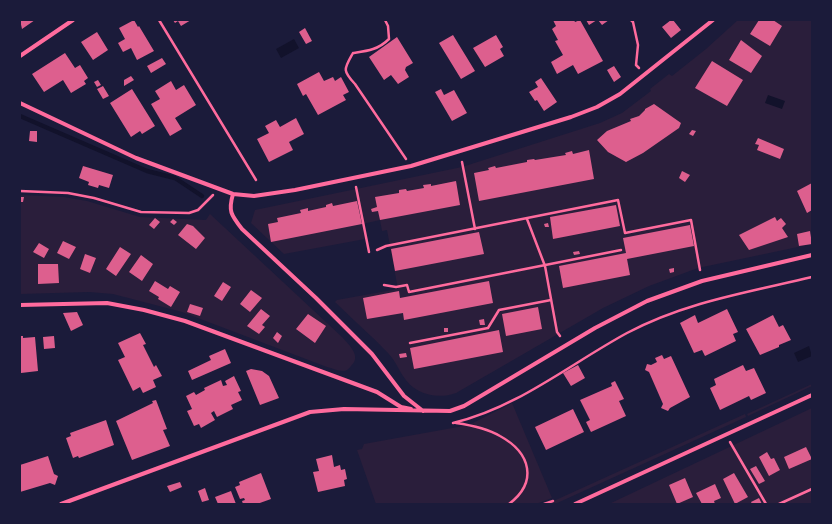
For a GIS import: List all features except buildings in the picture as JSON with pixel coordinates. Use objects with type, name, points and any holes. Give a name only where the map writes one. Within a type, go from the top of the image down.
[{"type":"street","points":[[20,56],[73,20]]},
{"type":"street","points":[[20,104],[136,158],[233,194],[254,196],[294,190],[411,166],[571,117],[610,100],[714,20]]},
{"type":"street","points":[[233,194],[229,207],[234,219],[242,229],[367,348],[380,363],[400,392],[424,411]]},
{"type":"street","points":[[61,504],[310,412],[344,408],[450,411],[464,406],[595,328],[647,301],[709,279],[812,255]]},
{"type":"street","points":[[20,305],[107,303],[144,310],[185,321],[376,392],[400,407],[424,411]]},
{"type":"street","points":[[574,504],[812,395]]},
{"type":"path","points":[[159,20],[256,180]]},
{"type":"path","points":[[385,20],[388,26],[389,39],[383,46],[371,51],[353,53],[344,67],[345,74],[355,84],[411,166]]},
{"type":"path","points":[[631,20],[633,22],[638,45],[636,65],[644,75]]},
{"type":"path","points":[[462,162],[475,229]]},
{"type":"path","points":[[20,191],[68,193],[94,198],[141,212],[189,212],[198,210],[219,189]]},
{"type":"path","points":[[356,190],[369,252]]},
{"type":"path","points":[[377,250],[386,246],[618,200],[625,233],[691,220],[700,270]]},
{"type":"path","points":[[527,219],[545,266],[557,332],[560,336]]},
{"type":"path","points":[[384,284],[396,287],[407,285],[409,292],[621,250]]},
{"type":"path","points":[[509,504],[517,497],[525,486],[528,476],[527,466],[523,456],[509,442],[499,435],[467,425],[453,423],[474,418],[515,399],[627,334],[656,320],[733,294],[812,277]]},
{"type":"path","points":[[410,343],[488,328],[499,310],[551,300]]},
{"type":"path","points":[[732,446],[766,504]]},
{"type":"path","points":[[779,504],[812,489]]},
{"type":"path","points":[[544,504],[553,501]]},
{"type":"shaded area","points":[[738,20],[812,20],[812,232],[810,233],[812,244],[698,268],[649,286],[603,308],[456,393],[441,396],[433,395],[426,394],[413,387],[403,376],[388,353],[335,302],[337,300],[398,289],[387,230],[382,231],[380,220],[362,224],[365,239],[284,254],[251,223],[255,210],[462,167],[600,123],[622,113],[651,91],[650,89],[669,74],[672,76],[706,49]]},
{"type":"shaded area","points":[[294,39],[299,48],[281,58],[276,49]]},
{"type":"shaded area","points":[[768,95],[785,101],[782,109],[765,103]]},
{"type":"shaded area","points":[[20,195],[64,197],[87,201],[140,217],[206,220],[210,214],[342,337],[351,347],[355,355],[354,362],[346,370],[337,370],[182,312],[113,294],[89,292],[20,294]]},
{"type":"shaded area","points":[[809,346],[812,356],[798,362],[794,353]]},
{"type":"shaded area","points":[[812,384],[812,386],[748,416],[747,414]]},
{"type":"shaded area","points":[[512,403],[552,498],[536,504],[376,504],[357,450],[362,449],[364,444],[469,425]]},
{"type":"shaded area","points":[[812,408],[812,504],[609,504]]},
{"type":"shaded area","points":[[745,414],[746,417],[555,504],[547,504]]},
{"type":"waterway","points":[[20,116],[147,171],[175,178],[202,196]]}]
